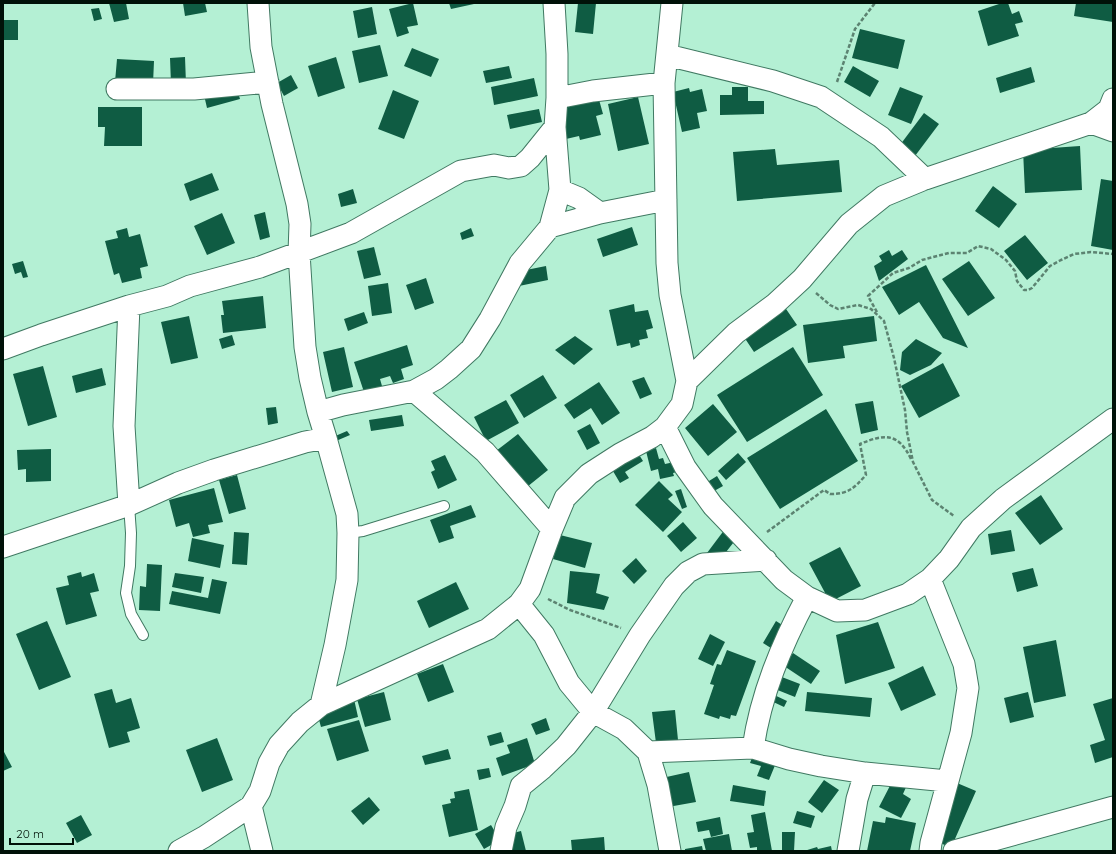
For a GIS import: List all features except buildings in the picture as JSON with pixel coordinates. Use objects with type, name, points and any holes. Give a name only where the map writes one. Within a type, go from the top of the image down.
[{"type":"street","points":[[258,3],[261,47],[273,111],[297,204],[300,224],[299,253],[305,347],[310,378],[318,412],[347,514],[347,580],[335,645],[321,705]]},
{"type":"street","points":[[318,412],[343,405],[414,391],[436,379],[450,369],[471,349],[490,319],[520,263],[550,227],[560,190],[555,127],[557,98],[557,54],[554,3]]},
{"type":"street","points":[[179,851],[204,837],[251,806],[260,791],[269,763],[279,745],[300,722],[321,705],[488,629],[525,597],[566,498],[589,474],[620,454],[652,437],[665,427],[682,404],[687,381],[670,295],[667,263],[664,83],[672,3]]},
{"type":"street","points":[[667,55],[773,81],[821,97],[881,137],[925,179]]},
{"type":"street","points":[[116,89],[188,89],[268,82]]},
{"type":"street","points":[[557,98],[593,91],[664,83]]},
{"type":"street","points":[[687,381],[736,333],[775,304],[802,279],[849,224],[884,196],[925,179],[1091,123],[1109,109],[1113,99]]},
{"type":"street","points":[[1091,123],[1113,131]]},
{"type":"street","points":[[3,349],[129,306],[168,296],[190,286],[260,267],[351,233],[461,171],[494,165],[509,168],[521,166],[530,158],[555,127]]},
{"type":"street","points":[[560,190],[579,198],[600,213]]},
{"type":"street","points":[[550,227],[600,213],[666,200]]},
{"type":"street","points":[[129,306],[124,426],[129,505]]},
{"type":"street","points":[[414,391],[485,452],[552,529]]},
{"type":"street","points":[[665,427],[685,467],[713,506],[784,580],[807,597],[837,611],[865,610],[908,594],[930,579],[949,559],[971,528],[1003,499],[1113,419]]},
{"type":"street","points":[[3,547],[129,505],[178,483],[214,470],[305,442],[326,438]]},
{"type":"street","points":[[501,851],[506,827],[515,806],[521,786],[566,746],[593,712],[640,635],[674,586],[688,572],[703,564],[766,560]]},
{"type":"street","points":[[930,579],[964,664],[968,688],[961,734],[947,781],[930,851]]},
{"type":"street","points":[[525,597],[569,683],[593,712],[624,729],[648,752],[658,785],[670,851]]},
{"type":"street","points":[[753,748],[756,727],[765,691],[792,624],[807,597]]},
{"type":"street","points":[[648,752],[753,748],[821,766],[865,773],[947,781]]},
{"type":"street","points":[[848,851],[857,799],[865,773]]},
{"type":"street","points":[[251,806],[262,851]]},
{"type":"street","points":[[954,851],[1113,807]]},
{"type":"lane","points":[[129,505],[131,533],[126,593],[131,614],[142,635]]},
{"type":"lane","points":[[348,533],[364,531],[444,506]]},
{"type":"path","points":[[821,97],[835,88],[855,29],[875,3]]},
{"type":"path","points":[[878,315],[868,296],[893,273],[908,268],[922,260],[949,253],[967,253],[978,246],[991,249],[1006,260],[1015,271],[1017,280],[1021,287],[1024,290],[1028,290],[1042,278],[1050,266],[1074,254],[1091,252],[1113,254]]},
{"type":"path","points":[[802,279],[822,298],[838,309],[858,305],[871,309],[884,321],[894,358],[905,410],[907,432],[913,462]]},
{"type":"path","points":[[750,544],[824,490],[830,494],[840,494],[852,490],[866,475],[860,444],[885,436],[898,440],[907,450],[932,500],[971,528]]},
{"type":"path","points":[[525,597],[552,601],[570,610],[599,619],[640,635]]}]
